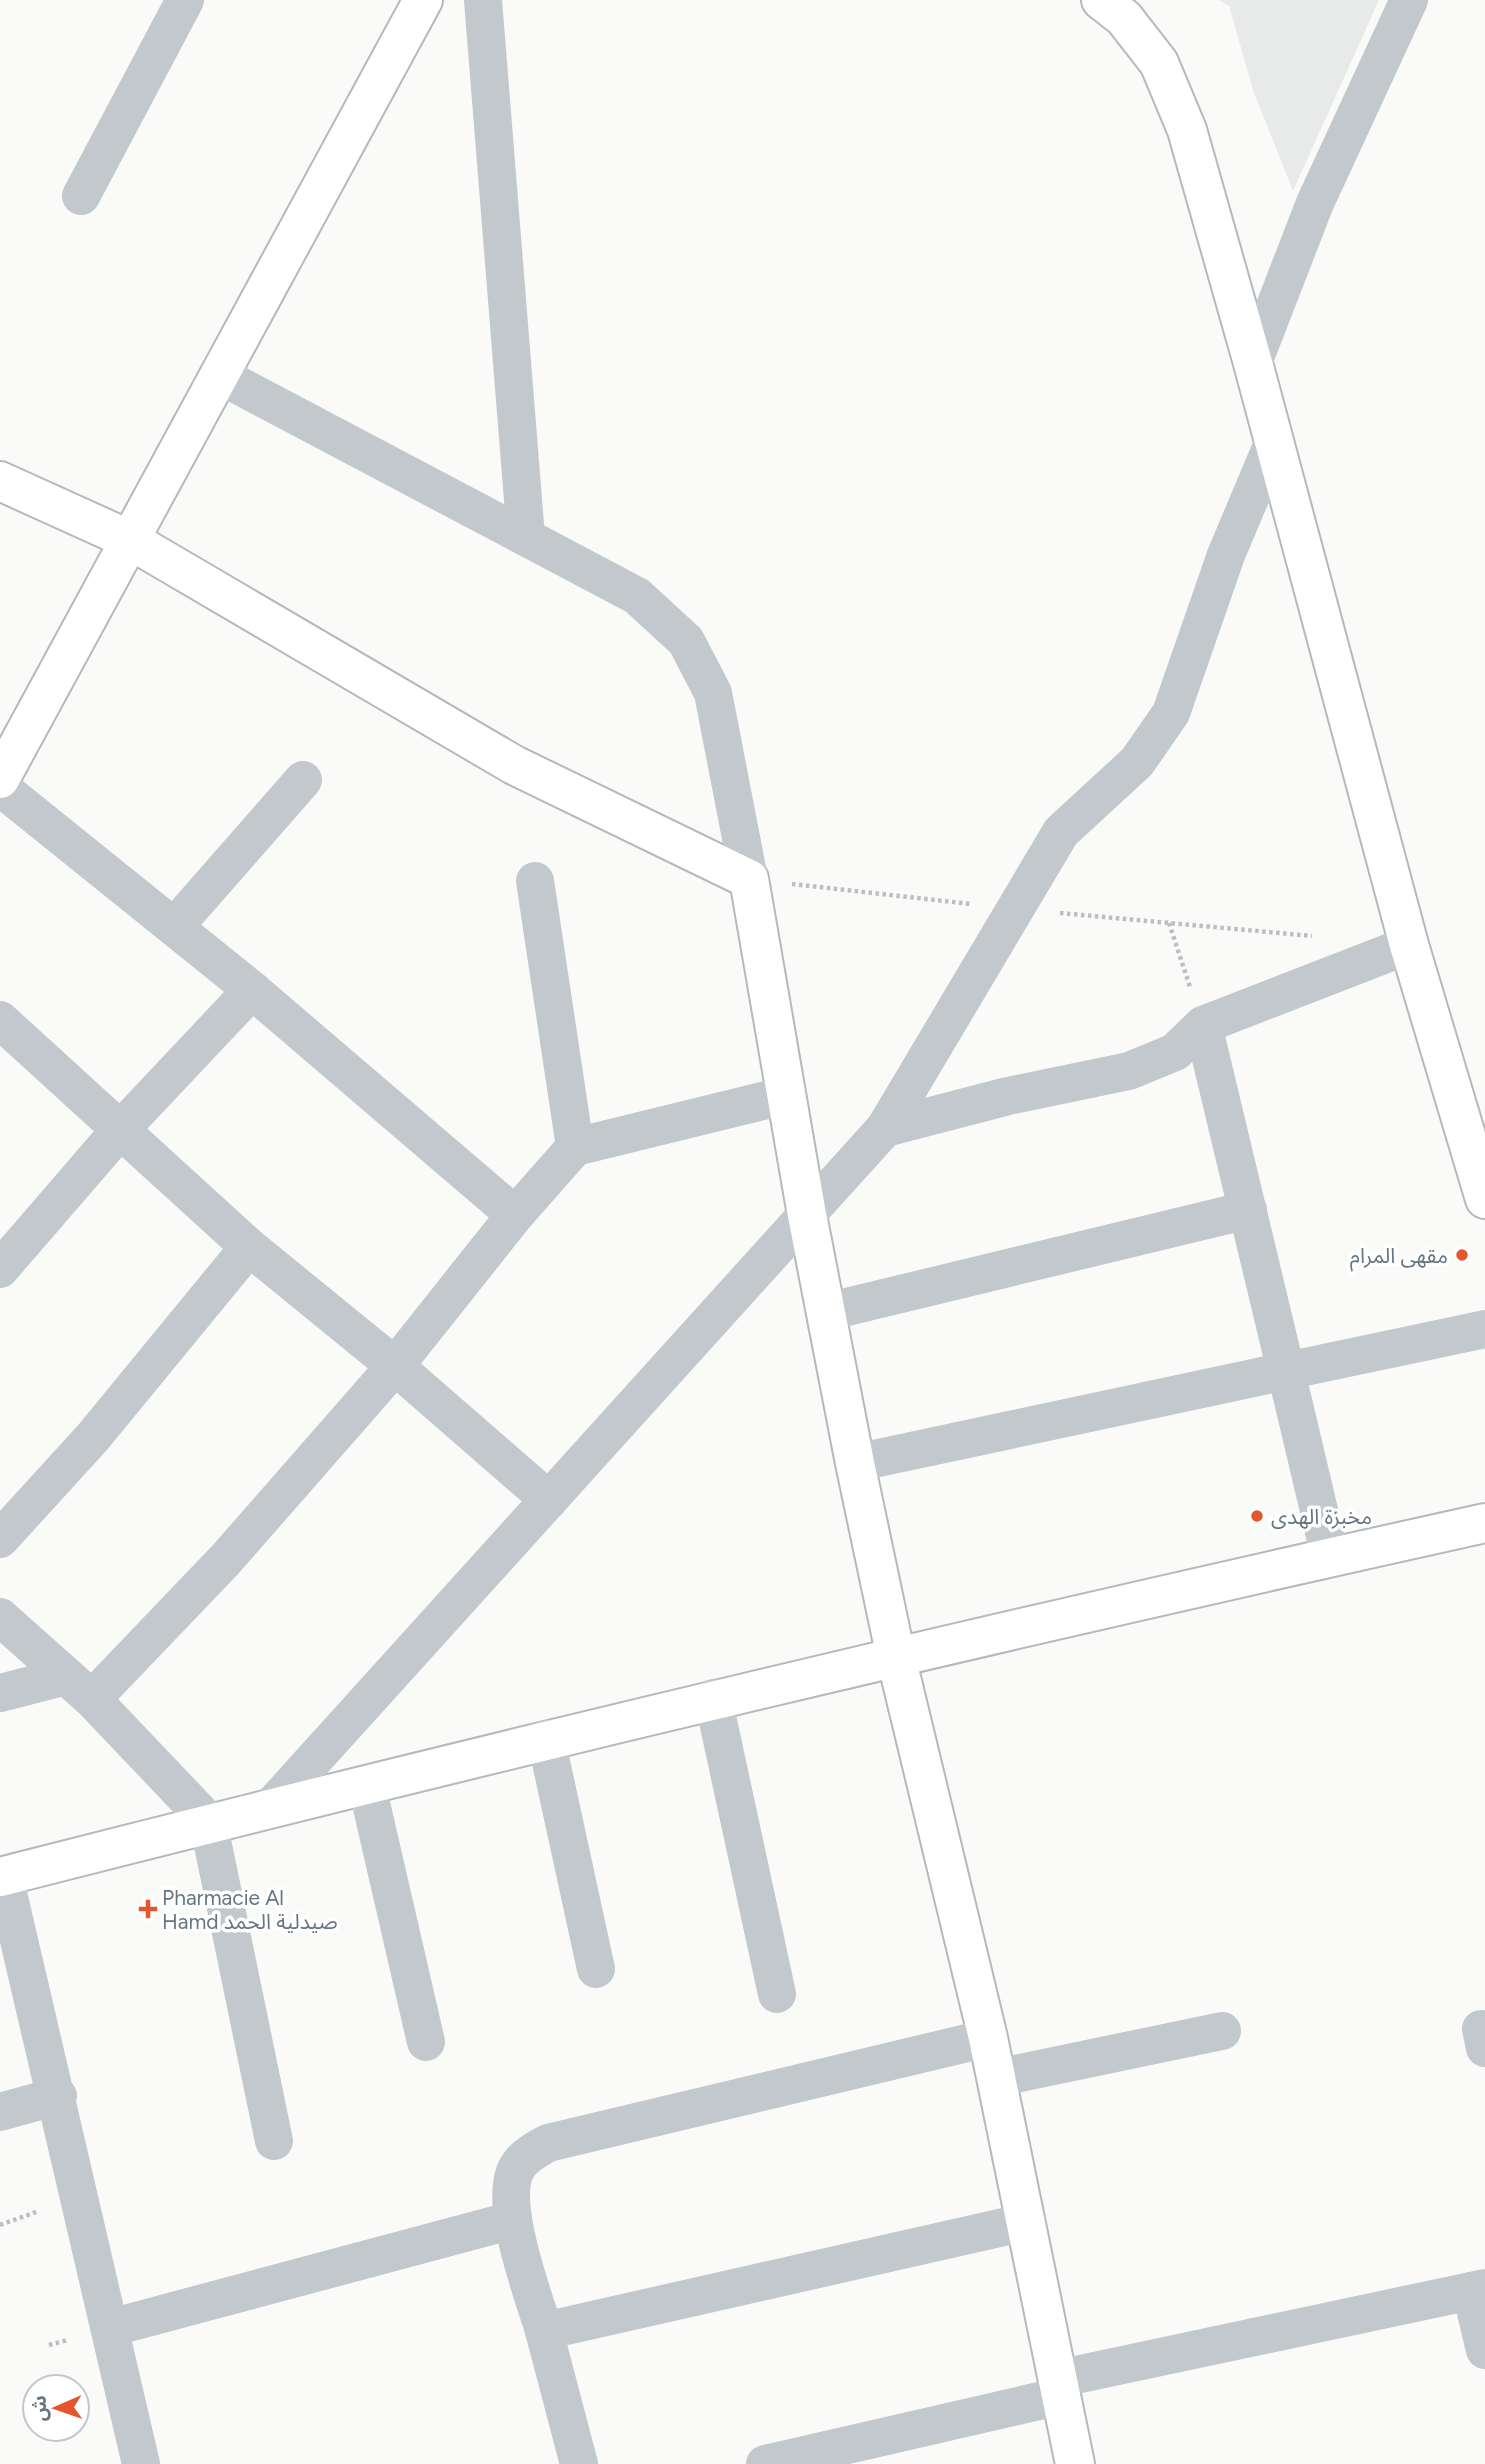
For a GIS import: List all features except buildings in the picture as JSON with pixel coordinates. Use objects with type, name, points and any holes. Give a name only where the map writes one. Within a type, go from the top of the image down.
[{"type":"street","points":[[81,196],[185,0]]},
{"type":"street","points":[[0,779],[424,0]]},
{"type":"street","points":[[483,0],[526,537]]},
{"type":"street","points":[[1101,0],[1124,18],[1159,64],[1187,130],[1253,363],[1409,945],[1485,1199]]},
{"type":"street","points":[[1253,363],[1315,203],[1409,0]]},
{"type":"street","points":[[219,375],[637,596],[686,641],[713,693],[749,879],[807,1215],[855,1463],[896,1657],[988,2038],[1075,2464]]},
{"type":"street","points":[[270,1808],[885,1128],[1061,832],[1137,762],[1171,713],[1226,555],[1274,441]]},
{"type":"street","points":[[0,481],[130,540],[514,765],[749,879]]},
{"type":"street","points":[[175,926],[303,780]]},
{"type":"street","points":[[0,787],[175,926],[515,1215]]},
{"type":"street","points":[[535,881],[575,1147]]},
{"type":"street","points":[[885,1128],[1007,1096],[1129,1071],[1175,1052],[1203,1025],[1409,945]]},
{"type":"street","points":[[0,1269],[120,1130],[252,990]]},
{"type":"street","points":[[0,1020],[249,1247],[395,1366],[549,1500]]},
{"type":"street","points":[[1203,1025],[1330,1557]]},
{"type":"street","points":[[0,1693],[79,1687],[226,1559],[395,1366],[515,1215],[575,1147],[787,1095]]},
{"type":"street","points":[[826,1312],[1248,1210]]},
{"type":"street","points":[[0,1539],[93,1437],[249,1247]]},
{"type":"street","points":[[855,1463],[1485,1329]]},
{"type":"street","points":[[141,2464],[58,2096],[2,1876],[208,1821],[367,1786],[713,1698],[1485,1523]]},
{"type":"street","points":[[0,1617],[79,1687],[208,1821],[274,2141]]},
{"type":"street","points":[[713,1698],[777,1994]]},
{"type":"street","points":[[545,1739],[596,1969]]},
{"type":"street","points":[[367,1786],[426,2042]]},
{"type":"street","points":[[996,2078],[1222,2031]]},
{"type":"street","points":[[579,2464],[513,2220],[510,2185],[517,2166],[530,2153],[548,2143],[988,2038]]},
{"type":"street","points":[[0,2112],[58,2096]]},
{"type":"street","points":[[110,2328],[513,2220]]},
{"type":"street","points":[[544,2331],[1026,2222]]},
{"type":"street","points":[[765,2464],[834,2456],[1059,2388],[1478,2290],[1485,2350]]},
{"type":"path","points":[[749,879],[1016,909],[1316,936]]},
{"type":"path","points":[[1169,923],[1203,1025]]},
{"type":"shaded area","points":[[1219,0],[1379,0],[1293,191],[1253,90],[1229,6]]},
{"type":"place","name":"مقهى المرام","points":[[1462,1255]]},
{"type":"place","name":"مخبزة الهدى","points":[[1257,1516]]},
{"type":"place","name":"Pharmacie Al Hamd صيدلية الحمد","points":[[148,1909]]}]
